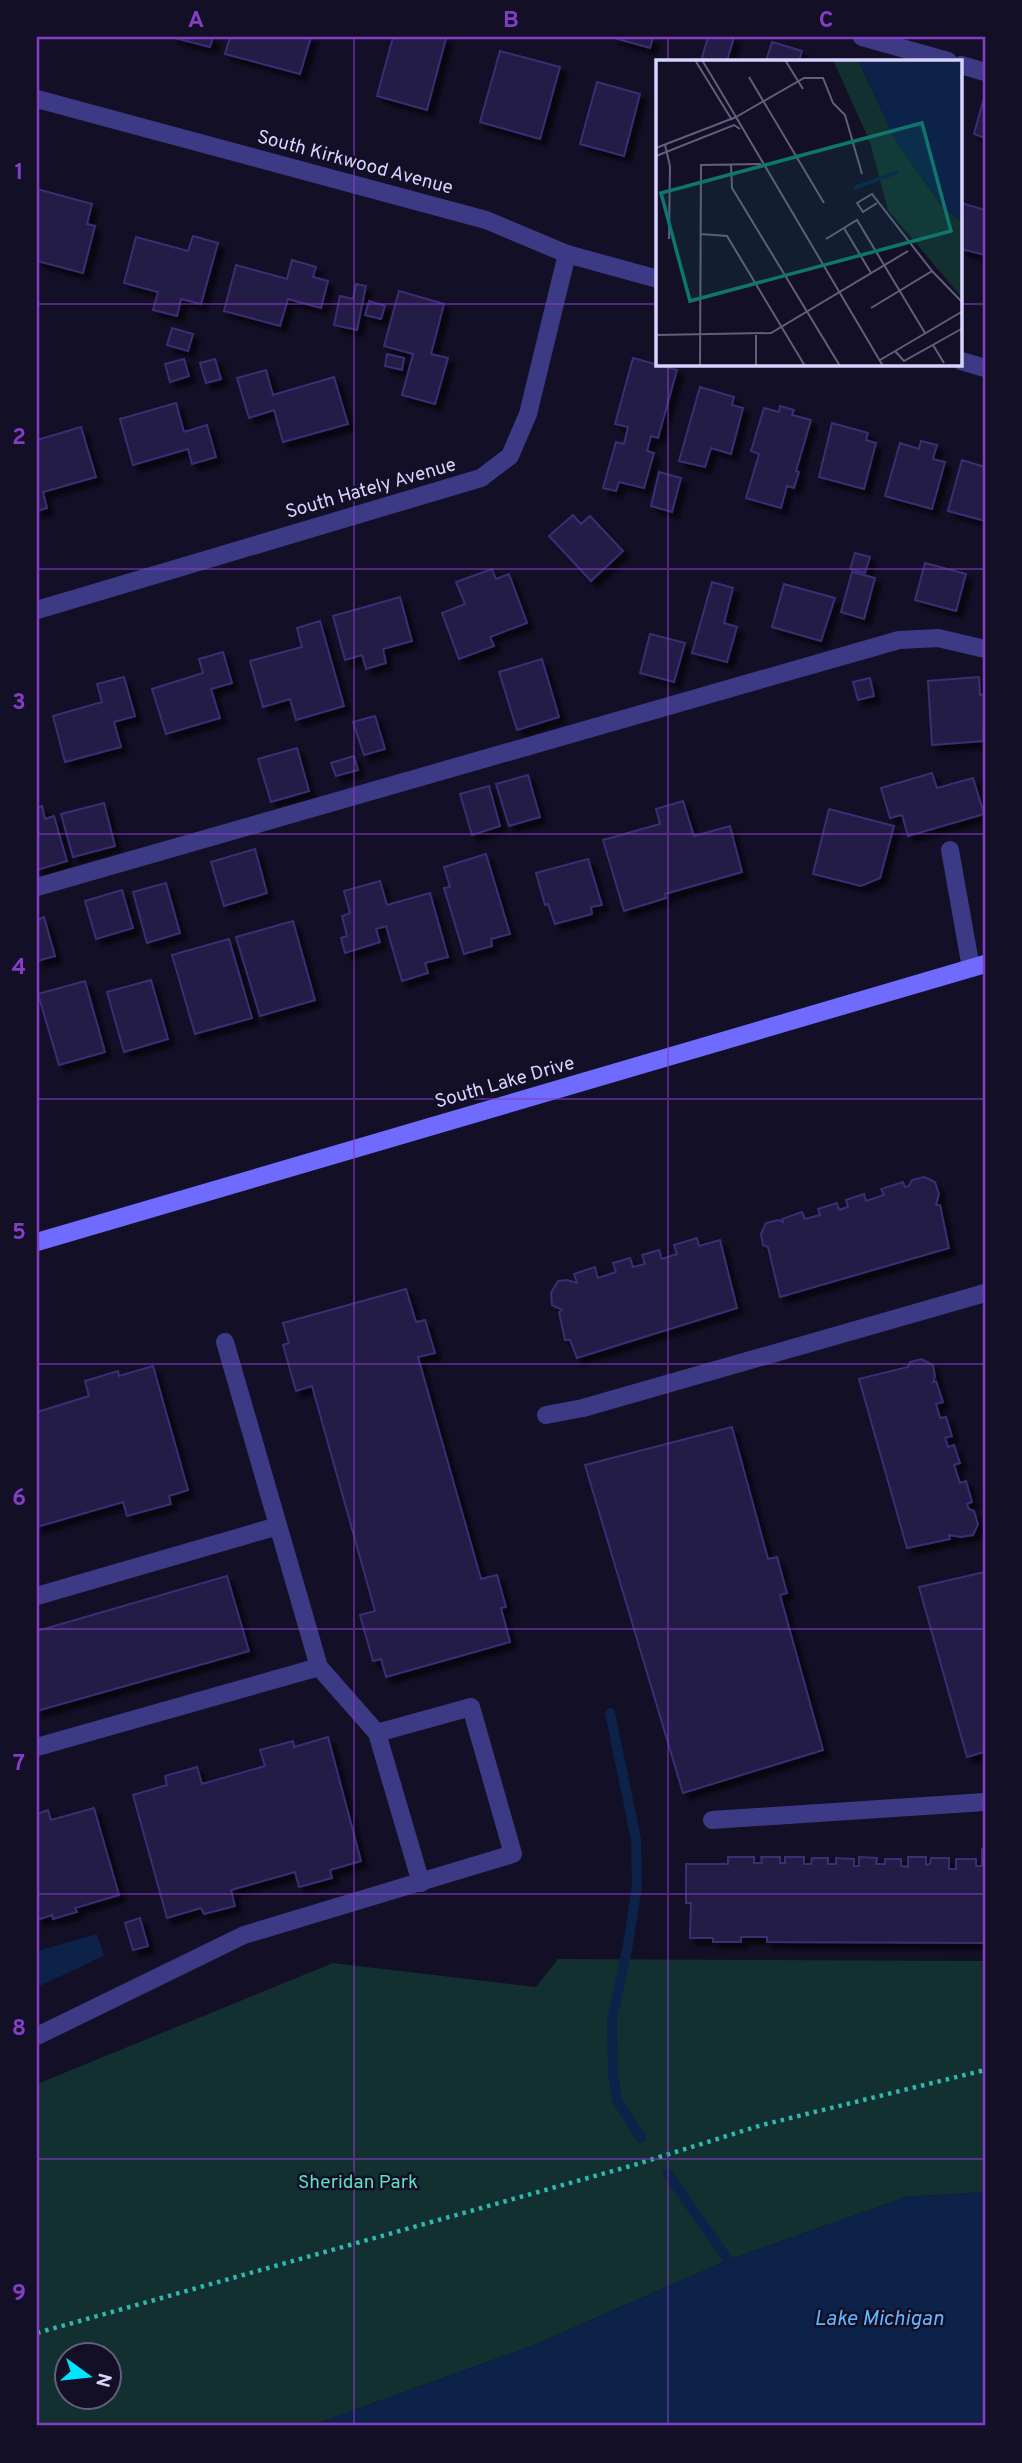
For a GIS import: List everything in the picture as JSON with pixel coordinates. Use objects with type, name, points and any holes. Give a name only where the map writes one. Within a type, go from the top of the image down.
[{"type":"main road","name":"South Lake Drive","points":[[37,1242],[978,966]]},
{"type":"street","points":[[862,37],[944,60]]},
{"type":"street","points":[[962,65],[985,72]]},
{"type":"street","name":"South Kirkwood Avenue","points":[[37,99],[486,220],[567,254],[656,278]]},
{"type":"street","name":"South Hately Avenue","points":[[37,610],[481,478],[510,456],[519,438],[528,414],[567,254]]},
{"type":"street","points":[[962,361],[985,368]]},
{"type":"street","points":[[37,887],[898,640],[938,638],[985,649]]},
{"type":"street","points":[[950,850],[978,966]]},
{"type":"street","points":[[546,1415],[583,1408],[985,1293]]},
{"type":"street","points":[[225,1342],[319,1667],[377,1732],[421,1882]]},
{"type":"street","points":[[37,1596],[278,1526]]},
{"type":"street","points":[[37,1747],[319,1667]]},
{"type":"street","points":[[37,2036],[244,1935],[513,1854],[471,1707],[377,1732]]},
{"type":"street","points":[[712,1820],[985,1802]]},
{"type":"path","points":[[37,2333],[634,2165],[762,2124],[985,2070]]},
{"type":"green space","name":"Sheridan Park","points":[[558,1959],[985,1961],[985,2192],[906,2197],[728,2260],[534,2345],[310,2426],[37,2426],[37,2084],[333,1963],[536,1987]]},
{"type":"water","points":[[97,1934],[104,1956],[37,1987],[37,1951]]},
{"type":"water","name":"Lake Michigan","points":[[985,2192],[985,2426],[310,2426],[534,2345],[728,2260],[906,2197]]},
{"type":"building","points":[[171,37],[213,37],[210,47]]},
{"type":"building","points":[[230,37],[311,37],[300,74],[225,54]]},
{"type":"building","points":[[393,37],[446,38],[427,110],[377,96]]},
{"type":"building","points":[[611,37],[653,37],[650,48]]},
{"type":"building","points":[[708,37],[734,37],[727,60],[701,60]]},
{"type":"building","points":[[772,42],[802,51],[799,60],[766,60]]},
{"type":"building","points":[[500,51],[560,67],[540,139],[480,122]]},
{"type":"building","points":[[597,82],[640,94],[624,156],[580,144]]},
{"type":"building","points":[[985,98],[985,138],[974,134]]},
{"type":"building","points":[[37,189],[92,204],[87,224],[95,226],[83,273],[37,261]]},
{"type":"building","points":[[962,203],[985,210],[985,255],[962,249]]},
{"type":"building","points":[[193,236],[218,243],[201,304],[181,299],[177,316],[153,310],[158,292],[124,283],[136,237],[188,251]]},
{"type":"building","points":[[292,260],[316,267],[313,277],[328,281],[321,308],[288,299],[280,326],[224,311],[236,265],[287,279]]},
{"type":"building","points":[[356,284],[366,286],[357,330],[334,325],[340,296],[353,299]]},
{"type":"building","points":[[399,291],[444,304],[431,354],[448,358],[435,404],[402,395],[413,354],[384,346]]},
{"type":"building","points":[[369,301],[385,306],[381,319],[365,315]]},
{"type":"building","points":[[172,328],[193,334],[188,351],[167,345]]},
{"type":"building","points":[[387,354],[404,358],[402,370],[385,366]]},
{"type":"building","points":[[633,358],[677,370],[658,438],[651,436],[647,451],[654,453],[644,488],[619,482],[616,491],[603,488],[616,442],[624,444],[628,427],[615,424]]},
{"type":"building","points":[[184,359],[189,376],[170,382],[165,364]]},
{"type":"building","points":[[215,359],[221,379],[206,383],[200,363]]},
{"type":"building","points":[[266,370],[273,395],[334,377],[348,424],[283,442],[274,410],[249,418],[237,378]]},
{"type":"building","points":[[700,387],[734,397],[732,405],[743,408],[731,454],[711,448],[705,467],[679,461]]},
{"type":"building","points":[[176,403],[184,432],[207,425],[216,457],[192,464],[188,449],[133,465],[120,419]]},
{"type":"building","points":[[780,406],[794,410],[792,415],[811,420],[796,471],[799,472],[794,488],[787,486],[781,508],[746,498],[759,454],[751,451],[764,408],[779,412]]},
{"type":"building","points":[[832,423],[868,433],[866,440],[876,443],[864,489],[819,477]]},
{"type":"building","points":[[81,427],[96,477],[43,492],[47,508],[37,511],[37,440]]},
{"type":"building","points":[[921,441],[937,445],[933,459],[945,462],[932,509],[885,496],[900,443],[919,449]]},
{"type":"building","points":[[962,460],[985,467],[985,521],[948,511]]},
{"type":"building","points":[[659,472],[681,478],[672,512],[651,506]]},
{"type":"building","points":[[573,515],[581,524],[590,516],[623,551],[591,581],[549,536]]},
{"type":"building","points":[[855,553],[870,557],[865,573],[850,569]]},
{"type":"building","points":[[925,563],[966,574],[956,611],[915,600]]},
{"type":"building","points":[[492,569],[496,579],[509,574],[527,623],[490,637],[494,646],[459,659],[442,613],[465,604],[456,582]]},
{"type":"building","points":[[852,572],[875,578],[864,619],[841,612]]},
{"type":"building","points":[[712,582],[733,588],[724,623],[737,627],[727,662],[692,653]]},
{"type":"building","points":[[784,584],[835,598],[821,641],[772,627]]},
{"type":"building","points":[[400,597],[412,641],[383,649],[386,663],[366,669],[362,655],[345,660],[333,616]]},
{"type":"building","points":[[320,621],[344,706],[296,720],[290,699],[263,707],[250,661],[302,647],[297,628]]},
{"type":"building","points":[[650,634],[685,643],[674,682],[640,673]]},
{"type":"building","points":[[223,652],[232,683],[211,689],[220,718],[166,734],[152,689],[203,673],[199,659]]},
{"type":"building","points":[[542,659],[559,717],[517,730],[499,672]]},
{"type":"building","points":[[124,677],[135,716],[114,722],[121,747],[65,762],[53,716],[102,702],[97,684]]},
{"type":"building","points":[[979,677],[980,695],[985,694],[983,741],[932,745],[928,681]]},
{"type":"building","points":[[870,678],[874,696],[858,700],[853,682]]},
{"type":"building","points":[[375,716],[385,749],[364,755],[353,722]]},
{"type":"building","points":[[297,748],[309,791],[271,802],[258,759]]},
{"type":"building","points":[[354,756],[358,770],[336,776],[331,763]]},
{"type":"building","points":[[932,773],[937,788],[973,778],[984,814],[908,836],[902,815],[890,818],[881,788]]},
{"type":"building","points":[[528,775],[540,817],[509,826],[496,784]]},
{"type":"building","points":[[489,786],[500,826],[472,835],[460,794]]},
{"type":"building","points":[[683,801],[694,836],[730,826],[742,872],[665,894],[666,898],[624,911],[603,840],[660,824],[656,809]]},
{"type":"building","points":[[104,803],[115,846],[73,857],[61,814]]},
{"type":"building","points":[[42,806],[45,819],[54,816],[67,861],[37,870],[37,808]]},
{"type":"building","points":[[829,809],[894,826],[880,878],[861,886],[813,874]]},
{"type":"building","points":[[255,849],[267,893],[224,906],[211,862]]},
{"type":"building","points":[[486,854],[510,934],[491,939],[492,946],[464,954],[444,888],[450,887],[444,867]]},
{"type":"building","points":[[588,859],[602,905],[591,907],[592,914],[555,924],[548,904],[545,905],[536,873]]},
{"type":"building","points":[[380,881],[387,905],[430,893],[448,957],[425,963],[428,973],[402,981],[386,926],[376,929],[380,942],[345,953],[341,938],[347,936],[342,916],[350,913],[344,891]]},
{"type":"building","points":[[166,883],[180,933],[147,943],[133,892]]},
{"type":"building","points":[[122,890],[133,928],[96,939],[85,901]]},
{"type":"building","points":[[44,917],[55,956],[37,961],[37,920]]},
{"type":"building","points":[[293,921],[315,1000],[260,1016],[236,937]]},
{"type":"building","points":[[229,939],[252,1018],[195,1034],[172,955]]},
{"type":"building","points":[[151,980],[168,1039],[124,1052],[107,992]]},
{"type":"building","points":[[85,981],[105,1052],[59,1065],[38,994]]},
{"type":"building","points":[[924,1177],[935,1182],[939,1194],[936,1205],[940,1205],[949,1248],[780,1297],[768,1247],[763,1245],[761,1234],[766,1223],[778,1220],[783,1222],[782,1219],[802,1212],[805,1219],[820,1215],[818,1209],[837,1203],[839,1210],[848,1207],[846,1200],[864,1194],[866,1201],[884,1195],[881,1189],[903,1182],[905,1187],[909,1186],[912,1180]]},
{"type":"building","points":[[697,1238],[699,1246],[720,1240],[737,1308],[577,1358],[570,1340],[565,1340],[559,1312],[562,1310],[552,1305],[551,1293],[558,1281],[577,1283],[574,1274],[595,1267],[598,1278],[616,1272],[613,1263],[630,1258],[633,1267],[645,1264],[642,1255],[659,1250],[662,1259],[677,1254],[674,1245]]},
{"type":"building","points":[[406,1289],[416,1322],[425,1320],[435,1353],[418,1357],[481,1579],[497,1575],[506,1607],[501,1608],[510,1642],[386,1677],[381,1659],[373,1661],[360,1615],[375,1611],[312,1386],[296,1391],[283,1345],[289,1343],[283,1323]]},
{"type":"building","points":[[921,1359],[933,1365],[933,1382],[936,1381],[943,1402],[936,1404],[940,1418],[946,1417],[952,1436],[945,1438],[948,1447],[954,1445],[960,1463],[954,1465],[960,1483],[966,1481],[972,1502],[967,1504],[969,1509],[974,1511],[978,1524],[973,1535],[949,1535],[950,1539],[907,1548],[859,1379],[908,1367],[910,1362]]},
{"type":"building","points":[[153,1366],[188,1490],[169,1496],[171,1504],[127,1516],[123,1502],[37,1527],[37,1412],[89,1396],[85,1381],[118,1371],[119,1376]]},
{"type":"building","points":[[732,1427],[768,1559],[777,1557],[787,1593],[780,1595],[823,1750],[683,1793],[585,1465]]},
{"type":"building","points":[[985,1572],[985,1753],[967,1757],[919,1587]]},
{"type":"building","points":[[227,1576],[249,1651],[37,1711],[37,1631]]},
{"type":"building","points":[[328,1737],[361,1861],[330,1870],[332,1878],[299,1887],[295,1872],[231,1890],[235,1906],[204,1914],[201,1908],[167,1918],[133,1795],[167,1785],[165,1776],[197,1767],[202,1784],[265,1766],[260,1750],[293,1741],[294,1747]]},
{"type":"building","points":[[94,1808],[119,1895],[75,1908],[77,1912],[53,1919],[52,1915],[37,1920],[37,1814],[48,1810],[51,1820]]},
{"type":"building","points":[[982,1849],[985,1849],[985,1943],[767,1942],[767,1937],[741,1937],[741,1942],[713,1942],[713,1938],[690,1938],[691,1903],[686,1903],[686,1864],[728,1864],[728,1857],[754,1857],[754,1863],[762,1863],[761,1857],[780,1857],[780,1863],[785,1863],[785,1857],[804,1857],[804,1864],[811,1864],[812,1858],[828,1858],[828,1864],[836,1864],[836,1858],[854,1859],[854,1866],[859,1866],[859,1857],[877,1858],[876,1864],[885,1864],[885,1859],[901,1859],[901,1866],[908,1867],[908,1857],[926,1857],[926,1865],[930,1864],[931,1858],[949,1858],[949,1869],[956,1869],[956,1859],[976,1859],[976,1866],[982,1866]]},
{"type":"building","points":[[140,1918],[148,1946],[133,1950],[125,1923]]},
{"type":"waterway","points":[[610,1713],[636,1839],[637,1886],[612,2020],[613,2072],[617,2100],[641,2138]]},
{"type":"waterway","points":[[668,2174],[728,2260]]}]
